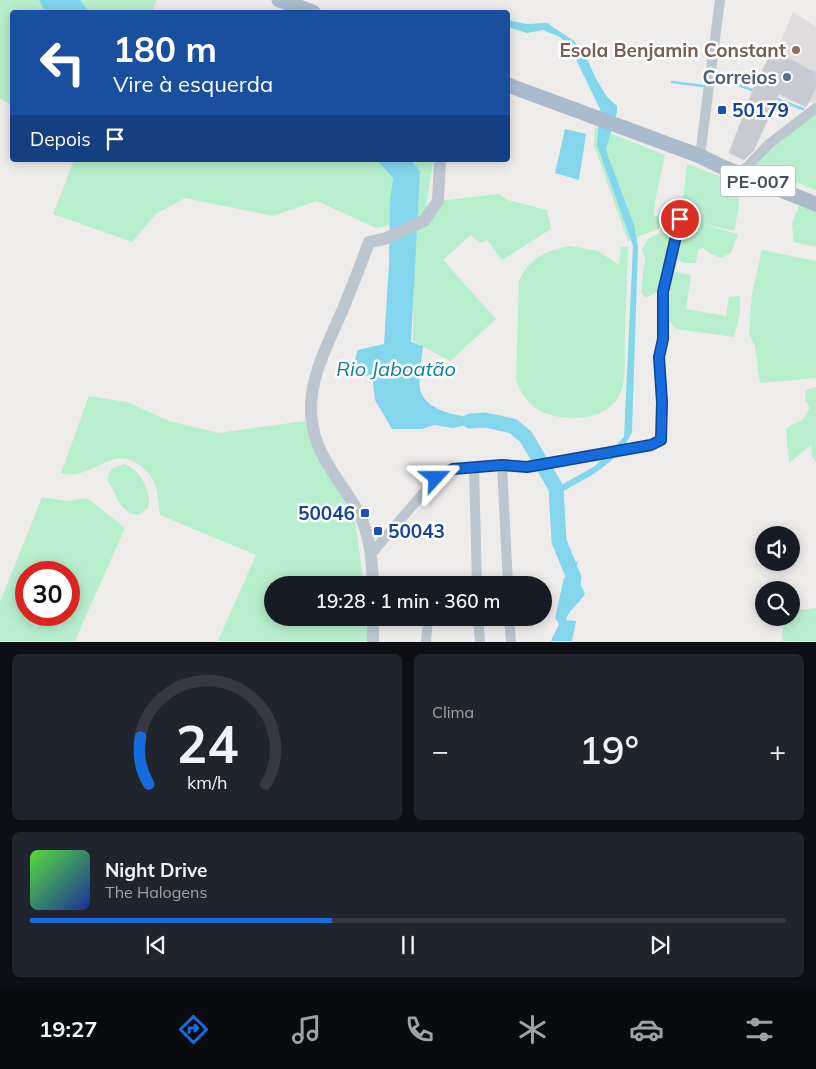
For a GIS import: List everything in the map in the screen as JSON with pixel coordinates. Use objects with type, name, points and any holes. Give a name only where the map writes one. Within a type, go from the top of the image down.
[{"type":"main road","points":[[280,0],[308,10]]},
{"type":"main road","name":"PE-007","points":[[510,86],[700,156],[816,204]]},
{"type":"street","points":[[700,156],[720,0]]},
{"type":"street","points":[[740,174],[769,144],[813,112]]},
{"type":"street","points":[[373,576],[372,552],[365,527],[357,509],[329,467],[318,445],[313,429],[311,409],[313,388],[321,361],[369,242],[384,239],[424,221],[438,201],[440,162]]},
{"type":"street","points":[[372,552],[436,478],[453,469],[502,465],[527,467],[651,445],[661,440],[659,357],[663,339],[663,292],[680,219]]},
{"type":"street","points":[[502,465],[508,576]]},
{"type":"street","points":[[474,467],[477,576]]},
{"type":"street","points":[[373,626],[373,642]]},
{"type":"street","points":[[426,642],[427,626]]},
{"type":"street","points":[[479,626],[480,642]]},
{"type":"street","points":[[510,626],[511,642]]},
{"type":"shaded area","name":"Esola Benjamin Constant","points":[[793,12],[816,27],[816,101],[813,103],[763,83]]},
{"type":"green space","points":[[0,0],[157,0],[153,10],[10,10],[10,105],[0,98]]},
{"type":"green space","points":[[816,113],[816,190],[751,165]]},
{"type":"green space","points":[[595,127],[665,155],[655,201],[654,216],[681,218],[687,164],[735,182],[739,205],[734,231],[698,223],[738,234],[731,253],[721,258],[703,248],[698,250],[696,263],[684,263],[674,258],[660,290],[646,298],[641,292],[645,257],[642,249],[648,239],[660,233],[669,235],[669,240],[676,228],[682,228],[693,235],[693,230],[681,219],[628,241],[594,145]]},
{"type":"green space","points":[[73,162],[433,163],[424,219],[376,228],[317,201],[273,216],[185,198],[156,214],[132,242],[53,214]]},
{"type":"green space","points":[[499,194],[508,200],[547,210],[551,229],[502,260],[487,240],[480,243],[471,235],[443,260],[496,319],[450,361],[413,341],[414,240],[419,224],[438,201]]},
{"type":"green space","points":[[800,204],[816,211],[816,247],[794,242],[792,223]]},
{"type":"green space","points":[[570,246],[598,251],[619,265],[621,247],[628,247],[623,385],[619,396],[605,410],[587,417],[576,418],[555,416],[535,408],[522,393],[516,379],[519,281],[528,266],[540,256]]},
{"type":"green space","points":[[762,250],[816,261],[816,378],[760,383],[755,346],[749,334],[752,294]]},
{"type":"green space","points":[[672,271],[691,275],[686,309],[726,316],[729,297],[740,296],[740,312],[734,337],[676,329],[668,320]]},
{"type":"green space","points":[[816,387],[816,462],[812,457],[811,445],[789,463],[786,428],[802,420],[810,408],[805,400],[806,390]]},
{"type":"green space","points":[[89,396],[127,402],[169,421],[219,433],[305,421],[325,467],[355,521],[363,576],[264,576],[264,626],[370,626],[372,641],[218,641],[256,555],[160,515],[154,482],[140,465],[133,461],[119,458],[81,473],[61,473]]},
{"type":"green space","points":[[124,464],[140,476],[148,495],[148,508],[138,515],[131,513],[122,506],[107,480],[111,469]]},
{"type":"green space","points":[[42,497],[67,501],[87,498],[125,528],[75,641],[0,641],[0,602],[15,564],[15,626],[80,626],[80,561],[16,561]]},
{"type":"green space","points":[[816,608],[816,641],[782,641],[783,626],[800,626],[800,610]]},
{"type":"water","points":[[39,0],[80,0],[88,10],[44,10]]},
{"type":"water","points":[[510,20],[526,24],[547,23],[574,41],[585,54],[595,77],[607,97],[617,106],[606,149],[634,225],[638,247],[632,432],[619,453],[601,469],[558,494],[556,488],[595,466],[624,437],[633,246],[597,145],[600,109],[569,45],[560,37],[543,30],[527,33],[510,28]]},
{"type":"water","points":[[565,129],[586,134],[579,180],[555,173]]},
{"type":"water","points":[[379,162],[413,162],[420,171],[411,342],[423,346],[420,389],[424,398],[439,409],[460,416],[490,420],[453,428],[434,425],[422,429],[392,429],[375,400],[372,374],[364,377],[353,365],[358,350],[384,344],[389,264],[390,200],[393,178]]},
{"type":"water","points":[[578,560],[576,574],[585,594],[569,613],[566,620],[576,621],[572,641],[551,641],[559,624],[555,618],[564,578]]},
{"type":"building","points":[[773,50],[816,73],[816,88],[806,107],[779,94],[754,150],[744,160],[729,153],[756,82]]},
{"type":"waterway","points":[[672,82],[703,86]]},
{"type":"waterway","points":[[714,84],[729,82],[755,91]]},
{"type":"waterway","points":[[774,98],[803,109]]},
{"type":"waterway","name":"Rio Jaboatão","points":[[470,421],[485,420],[513,426],[526,437],[556,488],[559,541],[574,578],[572,588]]},
{"type":"place","name":"Esola Benjamin Constant","points":[[796,50]]},
{"type":"place","name":"Correios","points":[[787,77]]},
{"type":"place","name":"50179","points":[[722,110]]},
{"type":"place","name":"50046","points":[[365,513]]},
{"type":"place","name":"50043","points":[[378,531]]},
{"type":"route","points":[[436,478],[453,469],[502,465],[527,467],[651,445],[661,440],[662,402],[659,357],[663,339],[664,280],[680,219]]}]
